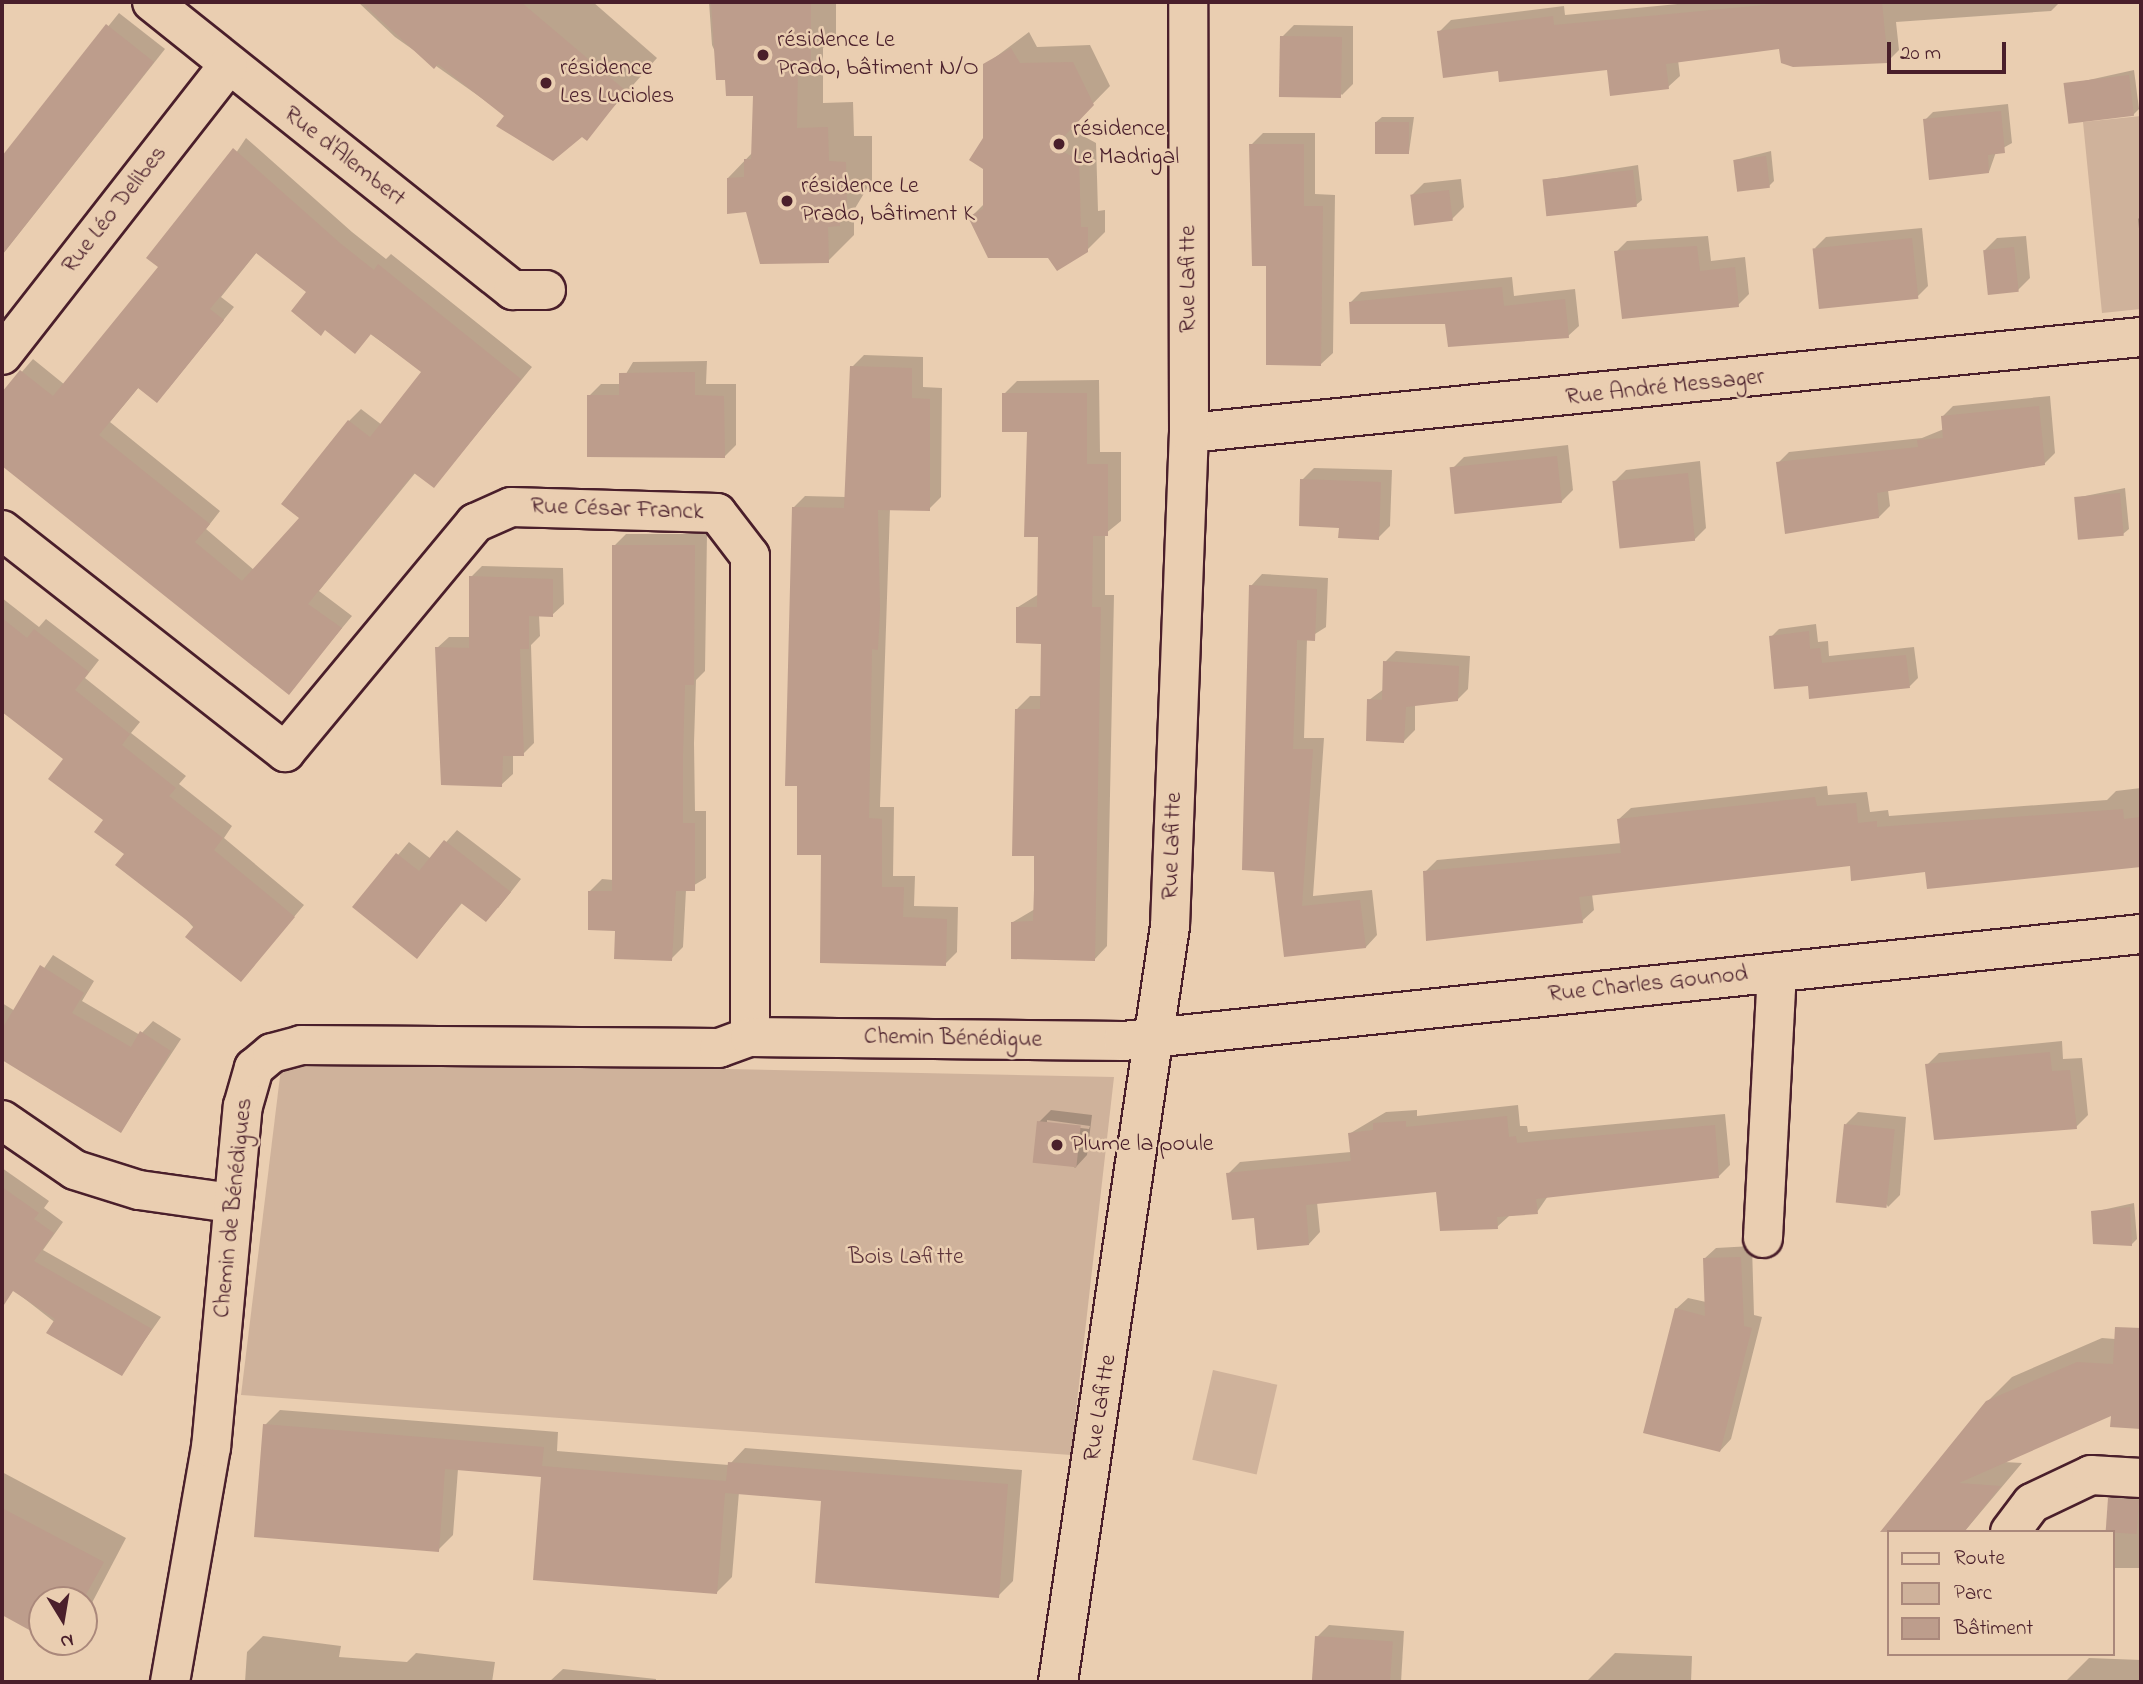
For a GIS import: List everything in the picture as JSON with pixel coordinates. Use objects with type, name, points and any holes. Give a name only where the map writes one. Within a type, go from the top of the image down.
[{"type":"street","name":"Rue d'Alembert","points":[[152,2],[513,290],[545,290]]},
{"type":"street","name":"Rue Lafitte","points":[[1058,1682],[1156,1038],[1170,926],[1189,433],[1187,2]]},
{"type":"street","name":"Rue Léo Delibes","points":[[2,355],[228,65]]},
{"type":"street","name":"Rue André Messager","points":[[1189,433],[2141,337]]},
{"type":"street","name":"Rue César Franck","points":[[2,530],[285,752],[475,523],[511,507],[716,513],[750,556],[750,1037]]},
{"type":"street","name":"Rue Charles Gounod","points":[[1156,1038],[2141,934]]},
{"type":"street","points":[[1763,1238],[1777,972]]},
{"type":"street","name":"Chemin Bénédigue","points":[[750,1037],[1156,1038]]},
{"type":"street","name":"Chemin de Bénédigues","points":[[170,1682],[211,1448],[232,1203],[246,1084],[272,1053],[301,1045],[719,1048],[750,1037]]},
{"type":"street","points":[[2,1120],[75,1170],[139,1190],[232,1203]]},
{"type":"street","points":[[2012,1530],[2032,1503],[2091,1475],[2141,1478]]},
{"type":"green space","points":[[2141,116],[2141,309],[2102,313],[2083,122]]},
{"type":"green space","name":"Bois Lafitte","points":[[282,1060],[1114,1077],[1071,1455],[241,1395]]},
{"type":"green space","points":[[1213,1370],[1277,1385],[1257,1474],[1192,1460]]},
{"type":"building","name":"résidence Les Lucioles","points":[[361,2],[521,2],[626,91],[587,141],[582,137],[553,161],[496,126],[504,116],[438,64],[434,69]]},
{"type":"building","points":[[711,2],[811,2],[811,63],[798,63],[797,128],[828,127],[829,161],[846,162],[847,208],[839,209],[840,226],[828,227],[829,263],[760,264],[746,212],[727,214],[727,178],[744,177],[744,159],[751,159],[753,96],[726,96],[725,80],[716,80]]},
{"type":"building","points":[[1795,2],[1882,2],[1888,63],[1793,67],[1781,63],[1779,49],[1666,64],[1669,89],[1610,96],[1607,70],[1499,82],[1498,71],[1443,78],[1437,31],[1553,16],[1554,25]]},
{"type":"building","points":[[106,24],[154,62],[2,255],[2,156]]},
{"type":"building","points":[[1280,36],[1342,37],[1341,98],[1279,97]]},
{"type":"building","points":[[1011,48],[1020,63],[1073,62],[1094,105],[1054,147],[1079,160],[1081,227],[1088,227],[1088,252],[1057,271],[1048,258],[988,258],[968,217],[983,209],[983,169],[969,160],[983,138],[983,64]]},
{"type":"building","points":[[2129,75],[2134,116],[2068,124],[2063,83]]},
{"type":"building","points":[[2001,111],[2005,153],[1988,155],[1989,173],[1929,180],[1923,119]]},
{"type":"building","points":[[1375,122],[1409,122],[1409,154],[1375,154]]},
{"type":"building","points":[[1249,144],[1304,144],[1304,206],[1323,206],[1321,366],[1266,365],[1266,266],[1252,266]]},
{"type":"building","points":[[233,148],[340,243],[374,270],[378,264],[521,379],[434,488],[414,473],[308,604],[342,628],[289,695],[2,466],[2,392],[20,370],[53,396],[158,267],[146,258]],"holes":[[[256,253],[306,292],[291,311],[321,336],[325,330],[355,354],[371,334],[421,372],[370,437],[348,420],[281,504],[299,518],[242,581],[195,542],[210,524],[99,435],[138,388],[157,403],[224,320],[210,309]]]},
{"type":"building","points":[[1766,156],[1770,188],[1737,192],[1733,160]]},
{"type":"building","points":[[1633,170],[1637,207],[1546,216],[1542,180]]},
{"type":"building","points":[[1449,190],[1453,221],[1414,226],[1410,195]]},
{"type":"building","points":[[1912,238],[1918,299],[1819,309],[1813,248]]},
{"type":"building","points":[[1697,246],[1700,271],[1735,267],[1739,307],[1622,319],[1614,251]]},
{"type":"building","points":[[2014,247],[2019,292],[1988,295],[1983,250]]},
{"type":"building","points":[[1502,287],[1504,306],[1565,299],[1569,338],[1448,347],[1445,324],[1350,324],[1349,302]]},
{"type":"building","points":[[850,366],[912,368],[912,398],[930,399],[930,511],[878,510],[880,609],[878,650],[872,649],[869,818],[882,819],[882,887],[904,887],[903,917],[947,919],[946,966],[820,963],[821,855],[797,855],[797,786],[785,786],[792,507],[844,508]]},
{"type":"building","points":[[695,372],[695,395],[724,396],[725,458],[587,457],[587,395],[619,395],[619,373]]},
{"type":"building","points":[[1002,393],[1087,393],[1087,464],[1108,464],[1108,536],[1093,536],[1092,607],[1101,607],[1095,961],[1011,959],[1011,922],[1033,921],[1034,890],[1034,856],[1012,856],[1015,709],[1040,709],[1041,644],[1016,643],[1016,607],[1037,607],[1038,537],[1024,537],[1027,432],[1002,432]]},
{"type":"building","points":[[2039,406],[2045,465],[1877,493],[1879,518],[1785,534],[1776,462],[1918,447],[1917,440],[1943,438],[1941,416]]},
{"type":"building","points":[[1557,456],[1562,503],[1455,514],[1450,467]]},
{"type":"building","points":[[1688,473],[1695,541],[1620,549],[1612,481]]},
{"type":"building","points":[[1300,479],[1381,482],[1379,540],[1338,538],[1339,528],[1299,526]]},
{"type":"building","points":[[2120,493],[2124,536],[2078,540],[2074,497]]},
{"type":"building","points":[[612,545],[695,545],[694,685],[685,685],[683,823],[695,823],[695,891],[676,891],[672,961],[614,959],[615,931],[588,930],[588,891],[612,891]]},
{"type":"building","points":[[469,576],[553,579],[553,617],[529,616],[529,649],[520,649],[524,756],[503,756],[502,787],[441,785],[435,647],[469,648]]},
{"type":"building","points":[[1249,585],[1317,589],[1315,641],[1297,640],[1293,749],[1313,749],[1302,906],[1360,900],[1366,948],[1284,957],[1274,872],[1242,870]]},
{"type":"building","points":[[2,618],[27,638],[34,629],[89,672],[75,690],[130,734],[122,745],[176,788],[169,796],[223,838],[214,850],[295,917],[241,982],[185,937],[194,926],[115,865],[124,854],[94,832],[103,820],[48,779],[63,759],[2,712]]},
{"type":"building","points":[[1809,631],[1810,649],[1820,648],[1822,663],[1906,655],[1910,688],[1809,699],[1808,686],[1774,689],[1769,636]]},
{"type":"building","points":[[1383,661],[1459,666],[1458,701],[1406,707],[1404,743],[1366,741],[1367,699],[1382,700]]},
{"type":"building","points":[[1815,797],[1817,806],[1856,803],[1858,823],[1877,821],[1877,827],[2123,809],[2124,819],[2141,817],[2141,867],[1927,889],[1925,872],[1851,881],[1850,866],[1579,897],[1583,923],[1426,941],[1423,871],[1621,853],[1617,819]]},
{"type":"building","points":[[444,840],[511,892],[486,922],[461,903],[417,959],[352,907],[396,853],[419,871]]},
{"type":"building","points":[[40,965],[84,993],[72,1013],[131,1047],[140,1031],[171,1051],[121,1133],[2,1060],[2,1029]]},
{"type":"building","points":[[2050,1052],[2052,1071],[2070,1070],[2077,1129],[1934,1140],[1925,1064]]},
{"type":"building","points":[[1507,1116],[1509,1137],[1516,1136],[1517,1143],[1715,1125],[1719,1178],[1536,1199],[1538,1214],[1497,1217],[1498,1229],[1440,1231],[1436,1192],[1306,1205],[1309,1245],[1257,1250],[1254,1218],[1232,1220],[1226,1173],[1351,1161],[1348,1133],[1373,1130],[1373,1123],[1406,1121],[1406,1127]]},
{"type":"building","name":"Plume la poule","points":[[1037,1121],[1081,1126],[1076,1167],[1033,1163]]},
{"type":"building","points":[[1844,1124],[1895,1129],[1886,1208],[1836,1203]]},
{"type":"building","points":[[2,1187],[39,1213],[34,1219],[54,1233],[34,1261],[152,1329],[122,1376],[46,1333],[55,1319],[13,1291],[2,1308]]},
{"type":"building","points":[[2130,1207],[2132,1246],[2093,1244],[2091,1211]]},
{"type":"building","points":[[1741,1257],[1744,1326],[1752,1328],[1720,1452],[1643,1433],[1675,1308],[1705,1316],[1703,1258]]},
{"type":"building","points":[[2115,1327],[2141,1328],[2141,1429],[2110,1427],[2111,1416],[1959,1483],[2001,1486],[1966,1530],[1880,1532],[1986,1401],[2077,1362],[2113,1364]]},
{"type":"building","points":[[263,1424],[544,1447],[542,1466],[661,1476],[726,1481],[728,1462],[1008,1484],[999,1598],[815,1583],[821,1501],[725,1493],[717,1594],[533,1580],[541,1477],[445,1469],[439,1552],[254,1537]]},
{"type":"building","points":[[2108,1498],[2139,1500],[2137,1534],[2106,1530]]},
{"type":"building","points":[[2,1508],[104,1562],[91,1586],[28,1586],[28,1629],[2,1615]]},
{"type":"building","points":[[1315,1636],[1393,1641],[1390,1682],[1312,1682]]},
{"type":"place","name":"résidence Le Prado, bâtiment N/O","points":[[763,55]]},
{"type":"place","name":"résidence Les Lucioles","points":[[546,83]]},
{"type":"place","name":"résidence Le Madrigal","points":[[1059,144]]},
{"type":"place","name":"résidence Le Prado, bâtiment K","points":[[787,201]]},
{"type":"place","name":"Plume la poule","points":[[1057,1145]]}]
